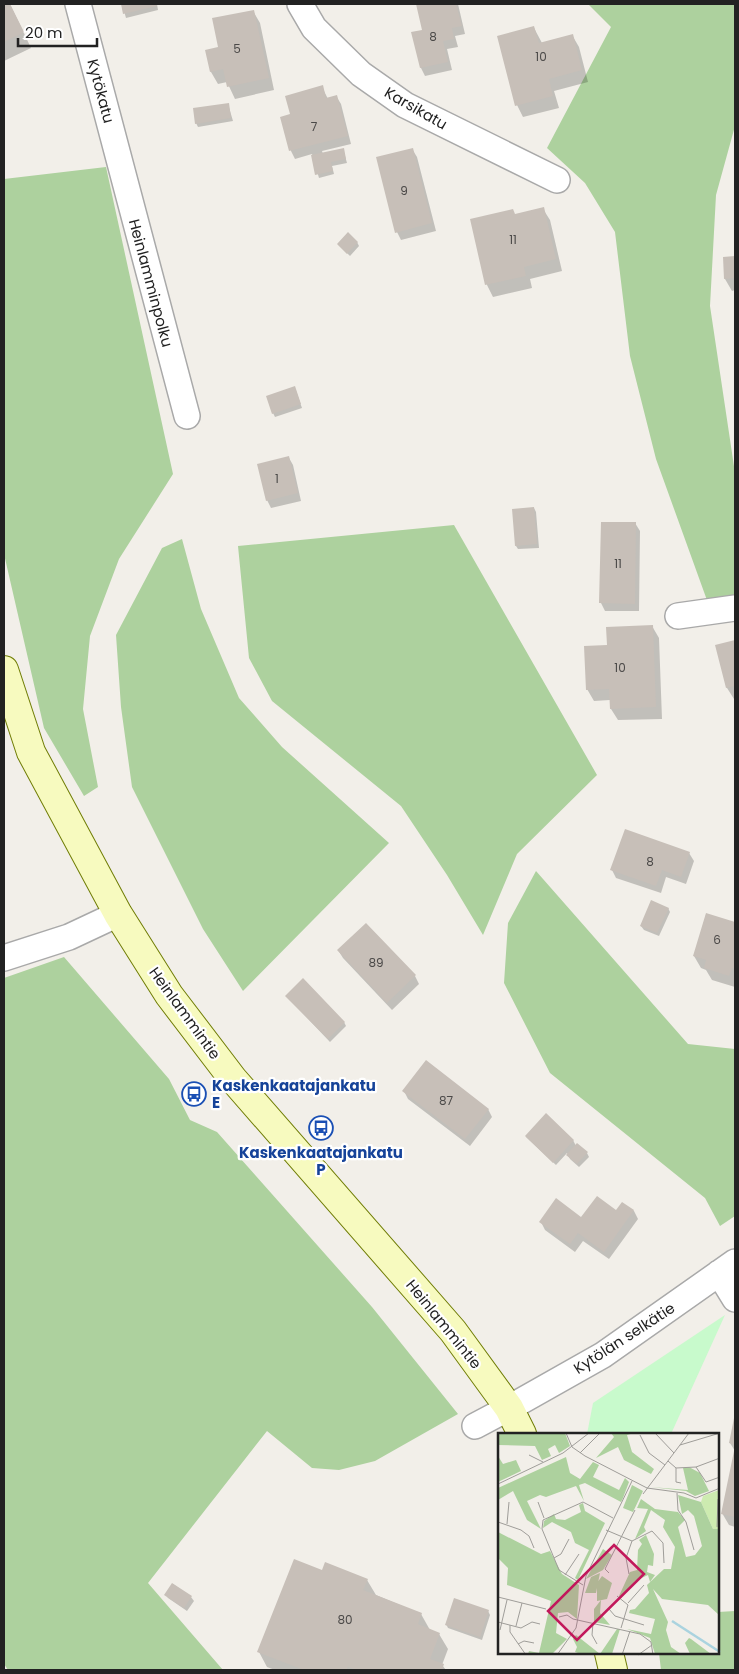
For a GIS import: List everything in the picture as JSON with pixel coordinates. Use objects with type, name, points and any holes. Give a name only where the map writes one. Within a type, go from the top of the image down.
[{"type":"street","name":"Kytökatu","points":[[78,4],[116,149]]},
{"type":"street","name":"Karsikatu","points":[[300,4],[314,28],[361,74],[405,105],[557,180]]},
{"type":"street","name":"Heinlamminpolku","points":[[116,149],[186,416]]},
{"type":"street","points":[[678,616],[735,608]]},
{"type":"street","name":"Heinlammintie","points":[[4,670],[31,752],[118,914],[169,995],[233,1079],[453,1332],[509,1408],[522,1433]]},
{"type":"street","points":[[4,958],[68,937],[118,914]]},
{"type":"street","points":[[727,1268],[735,1298]]},
{"type":"street","name":"Kytölän selkätie","points":[[475,1426],[603,1355],[727,1268]]},
{"type":"street","points":[[609,1654],[613,1670]]},
{"type":"green space","points":[[588,4],[735,4],[735,126],[716,195],[710,306],[735,473],[735,596],[708,603],[656,459],[630,356],[615,232],[585,183],[547,148],[611,27]]},
{"type":"green space","points":[[106,167],[173,474],[119,559],[90,636],[83,709],[98,787],[84,796],[44,728],[4,554],[4,179]]},
{"type":"green space","points":[[454,525],[597,775],[517,854],[483,935],[447,875],[401,806],[272,701],[249,658],[238,546]]},
{"type":"green space","points":[[182,539],[201,609],[239,698],[282,747],[389,843],[243,991],[203,929],[132,787],[121,707],[116,635],[162,548]]},
{"type":"green space","points":[[536,871],[688,1044],[735,1049],[735,1216],[720,1226],[705,1198],[550,1073],[504,983],[508,923]]},
{"type":"green space","points":[[64,957],[169,1079],[190,1120],[217,1132],[372,1307],[458,1414],[375,1461],[339,1470],[312,1468],[267,1431],[148,1583],[223,1670],[8,1670],[4,1664],[4,978]]},
{"type":"green space","points":[[725,1315],[671,1433],[587,1433],[593,1403]]},
{"type":"green space","points":[[735,1611],[735,1670],[661,1670],[659,1654],[719,1654],[719,1612]]},
{"type":"building","points":[[4,4],[10,4],[24,32],[4,42]]},
{"type":"building","points":[[121,4],[157,4],[157,6],[123,14]]},
{"type":"building","points":[[416,4],[456,4],[462,26],[452,28],[454,39],[443,41],[448,62],[420,68],[411,32],[422,30]]},
{"type":"building","points":[[254,10],[269,78],[227,87],[223,69],[210,72],[205,50],[218,47],[212,18]]},
{"type":"building","points":[[534,26],[539,43],[573,34],[582,70],[549,79],[553,96],[515,106],[497,36]]},
{"type":"building","points":[[323,85],[326,98],[337,95],[348,136],[289,151],[280,117],[290,114],[285,96]]},
{"type":"building","points":[[229,103],[231,118],[195,124],[193,108]]},
{"type":"building","points":[[344,148],[346,159],[331,162],[333,171],[315,175],[311,155]]},
{"type":"building","points":[[413,148],[432,223],[395,233],[376,157]]},
{"type":"building","points":[[544,207],[556,259],[524,267],[526,276],[485,285],[470,219],[513,209],[515,214]]},
{"type":"building","points":[[348,232],[358,242],[347,254],[337,244]]},
{"type":"building","points":[[735,256],[735,278],[724,279],[723,257]]},
{"type":"building","points":[[295,386],[301,404],[272,414],[266,396]]},
{"type":"building","points":[[289,456],[298,493],[266,501],[257,464]]},
{"type":"building","points":[[534,507],[537,544],[515,546],[512,509]]},
{"type":"building","points":[[601,522],[636,522],[635,604],[599,603]]},
{"type":"building","points":[[653,625],[656,707],[610,709],[609,689],[586,690],[584,646],[607,645],[606,627]]},
{"type":"building","points":[[735,640],[735,686],[726,688],[715,645]]},
{"type":"building","points":[[625,829],[690,852],[681,877],[662,870],[656,886],[610,870]]},
{"type":"building","points":[[651,900],[669,908],[657,933],[640,926]]},
{"type":"building","points":[[706,913],[735,922],[735,969],[732,968],[729,976],[704,968],[706,960],[693,956]]},
{"type":"building","points":[[366,923],[416,975],[387,1003],[337,950]]},
{"type":"building","points":[[303,978],[345,1022],[328,1039],[285,996]]},
{"type":"building","points":[[426,1060],[489,1109],[465,1139],[402,1091]]},
{"type":"building","points":[[546,1113],[574,1140],[553,1163],[525,1136]]},
{"type":"building","points":[[577,1143],[588,1152],[577,1164],[566,1155]]},
{"type":"building","points":[[597,1196],[616,1210],[622,1202],[634,1210],[604,1252],[578,1233],[570,1244],[539,1222],[556,1198],[581,1217]]},
{"type":"building","points":[[735,1418],[735,1445],[729,1443]]},
{"type":"building","points":[[735,1451],[735,1517],[721,1514]]},
{"type":"building","points":[[294,1559],[322,1570],[325,1562],[368,1579],[363,1590],[422,1613],[418,1624],[440,1633],[430,1659],[444,1664],[442,1670],[357,1670],[348,1667],[346,1670],[304,1670],[257,1652]]},
{"type":"building","points":[[172,1583],[192,1596],[184,1608],[164,1595]]},
{"type":"building","points":[[454,1598],[489,1610],[480,1637],[445,1625]]},
{"type":"place","name":"Kaskenkaatajankatu E","points":[[194,1094]]},
{"type":"place","name":"Kaskenkaatajankatu P","points":[[321,1128]]}]
